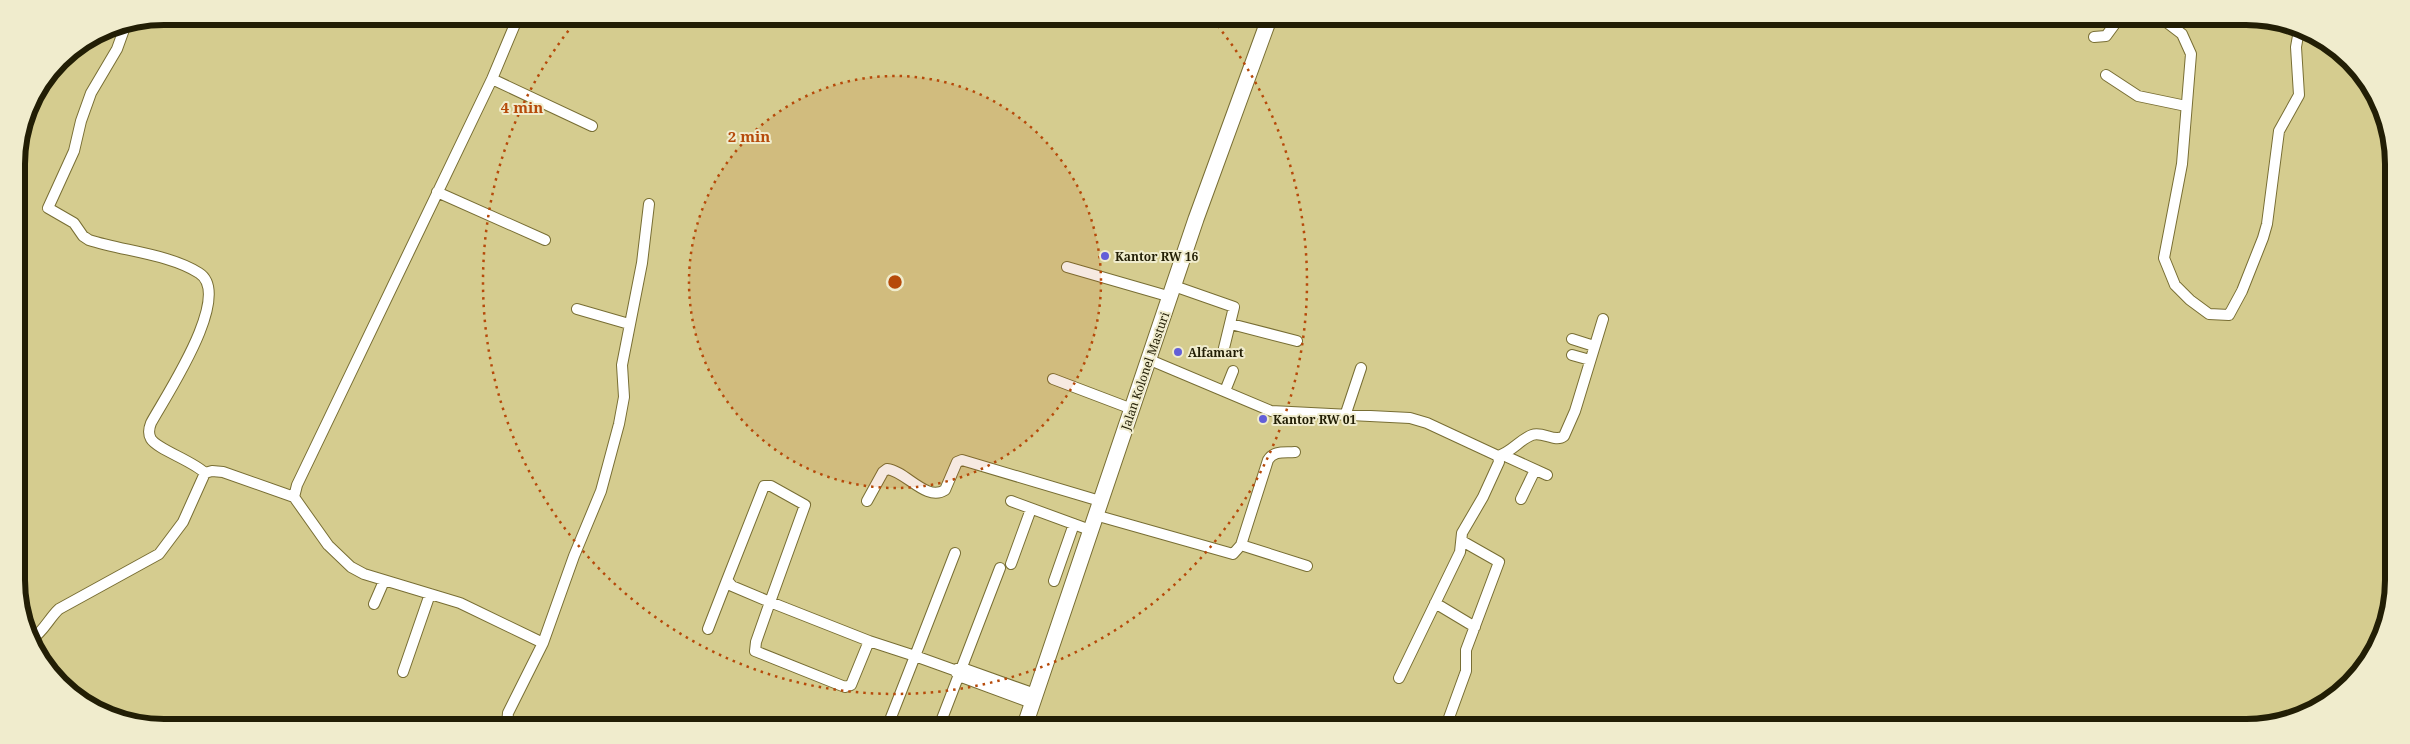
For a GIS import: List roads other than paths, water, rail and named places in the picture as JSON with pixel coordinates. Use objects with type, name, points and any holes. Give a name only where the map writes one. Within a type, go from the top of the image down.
[{"type":"main road","name":"Jalan Kolonel Masturi","points":[[1027,719],[1088,534],[1150,360],[1196,219],[1267,25]]},
{"type":"street","points":[[294,497],[297,485],[492,79],[515,25]]},
{"type":"street","points":[[2094,37],[2106,36],[2114,25]]},
{"type":"street","points":[[2170,25],[2182,34],[2190,48],[2182,164],[2164,258],[2175,285],[2190,300],[2212,315],[2229,315],[2242,292],[2263,238],[2267,224],[2279,131],[2299,95],[2296,47],[2298,36]]},
{"type":"street","points":[[123,31],[117,49],[91,93],[81,121],[74,151],[48,208],[54,213],[74,222],[83,236],[89,240],[181,265],[206,278],[209,286],[205,321],[149,429],[151,439],[155,444],[199,466],[205,473]]},
{"type":"street","points":[[2106,75],[2138,96],[2186,106]]},
{"type":"street","points":[[492,79],[592,126]]},
{"type":"street","points":[[437,192],[545,240]]},
{"type":"street","points":[[507,719],[508,713],[543,643],[574,556],[601,491],[622,411],[624,397],[622,365],[642,263],[649,204]]},
{"type":"street","points":[[1066,267],[1234,307],[1224,348]]},
{"type":"street","points":[[577,309],[629,324]]},
{"type":"street","points":[[1398,678],[1460,552],[1464,529],[1483,497],[1500,456],[1532,435],[1543,435],[1558,439],[1564,436],[1575,411],[1603,319]]},
{"type":"street","points":[[1231,324],[1297,341]]},
{"type":"street","points":[[1572,339],[1594,346]]},
{"type":"street","points":[[1572,355],[1590,360]]},
{"type":"street","points":[[1150,360],[1271,412],[1416,419],[1547,475]]},
{"type":"street","points":[[1345,416],[1361,368]]},
{"type":"street","points":[[1225,391],[1233,371]]},
{"type":"street","points":[[1053,379],[1132,409]]},
{"type":"street","points":[[867,501],[882,472],[887,469],[929,491],[938,493],[945,490],[957,462],[962,460],[1225,553],[1233,554],[1241,545],[1268,460],[1272,454],[1295,452]]},
{"type":"street","points":[[1520,499],[1535,470]]},
{"type":"street","points":[[37,635],[48,619],[59,609],[150,560],[163,550],[183,522],[201,479],[205,473],[212,471],[223,472],[294,497],[328,545],[340,557],[364,574],[472,607],[543,643]]},
{"type":"street","points":[[708,629],[762,488],[766,485],[772,486],[801,502],[805,508],[754,648],[758,654],[848,687],[869,641]]},
{"type":"street","points":[[1011,501],[1072,529],[1088,534]]},
{"type":"street","points":[[1011,564],[1031,509]]},
{"type":"street","points":[[1054,580],[1072,529]]},
{"type":"street","points":[[1449,719],[1466,671],[1466,650],[1499,562],[1462,541]]},
{"type":"street","points":[[1241,545],[1307,566]]},
{"type":"street","points":[[890,719],[955,553]]},
{"type":"street","points":[[942,719],[1000,568]]},
{"type":"street","points":[[727,580],[732,586],[869,641],[959,671],[1033,699]]},
{"type":"street","points":[[374,604],[384,581]]},
{"type":"street","points":[[403,672],[430,594]]},
{"type":"street","points":[[1435,603],[1475,627]]},
{"type":"place","name":"Kantor RW 16","points":[[1105,256]]},
{"type":"place","name":"Alfamart","points":[[1178,352]]},
{"type":"place","name":"Kantor RW 01","points":[[1263,419]]}]
